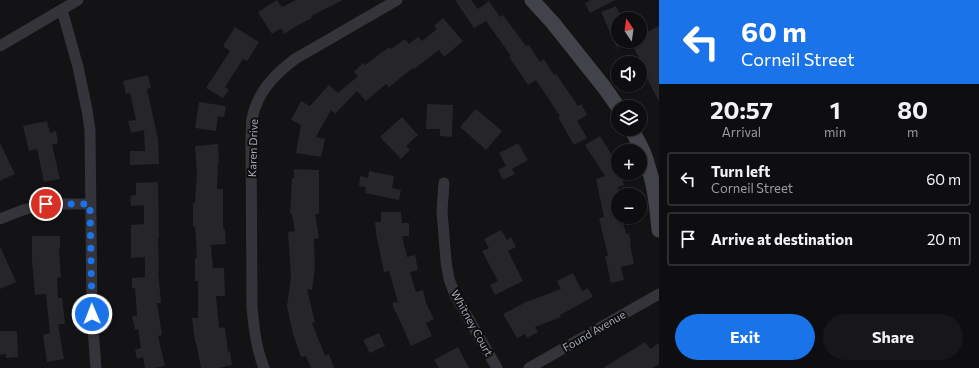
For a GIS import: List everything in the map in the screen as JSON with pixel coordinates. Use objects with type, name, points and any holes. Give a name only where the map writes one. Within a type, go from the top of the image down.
[{"type":"street","points":[[0,46],[78,0]]},
{"type":"street","name":"Karen Drive","points":[[264,368],[259,355],[254,331],[252,306],[251,135],[252,119],[257,105],[264,91],[283,68],[295,59],[397,0]]},
{"type":"street","points":[[532,0],[553,23],[613,100]]},
{"type":"street","points":[[62,10],[78,67],[90,130],[92,314],[96,368]]},
{"type":"street","points":[[635,136],[648,164],[655,196],[659,230]]},
{"type":"street","name":"Whitney Court","points":[[444,183],[442,211],[446,261],[450,279],[455,295],[497,368]]},
{"type":"street","points":[[0,219],[23,210],[46,204],[90,204]]},
{"type":"street","name":"Found Avenue","points":[[529,368],[659,294]]},
{"type":"building","points":[[277,0],[282,7],[296,0],[343,0],[311,16],[312,18],[284,34],[281,28],[272,34],[258,12]]},
{"type":"building","points":[[455,0],[471,0],[478,9],[489,1],[500,17],[503,15],[526,46],[529,45],[540,62],[544,59],[554,75],[556,74],[578,106],[581,104],[587,115],[577,121],[587,138],[574,145],[558,117],[560,116],[536,80],[528,85],[509,57],[511,56],[486,21],[474,28]]},
{"type":"building","points":[[591,0],[615,0],[590,13],[585,3]]},
{"type":"building","points":[[616,6],[619,12],[611,12],[611,34],[601,12]]},
{"type":"building","points":[[443,18],[463,41],[444,57],[439,50],[389,87],[386,84],[366,101],[357,91],[335,114],[331,110],[316,137],[325,139],[321,157],[296,153],[301,125],[291,120],[301,101],[310,106],[329,85],[338,93],[358,76],[354,72],[363,63],[365,65],[389,47],[391,49],[405,39],[409,44],[418,37],[422,41],[437,29],[434,26]]},
{"type":"building","points":[[659,26],[659,102],[647,78],[647,56],[638,56],[634,48],[647,48],[647,32]]},
{"type":"building","points":[[235,27],[259,42],[247,61],[243,59],[225,87],[229,90],[223,98],[206,88],[230,51],[223,46]]},
{"type":"building","points":[[148,75],[151,88],[147,89],[158,139],[159,164],[130,165],[130,151],[145,151],[144,130],[131,133],[128,121],[136,120],[130,93],[126,94],[123,81]]},
{"type":"building","points":[[199,102],[226,106],[224,117],[218,116],[216,131],[195,128]]},
{"type":"building","points":[[427,104],[453,105],[452,137],[440,136],[440,129],[426,129]]},
{"type":"building","points":[[476,109],[502,131],[486,150],[460,127]]},
{"type":"building","points":[[402,117],[418,135],[406,146],[410,150],[401,159],[380,137]]},
{"type":"building","points":[[47,121],[50,133],[56,131],[58,143],[52,145],[60,179],[44,182],[37,149],[29,151],[23,126]]},
{"type":"building","points":[[600,136],[611,154],[611,180],[623,180],[624,185],[618,188],[611,188],[611,224],[624,224],[626,234],[629,234],[634,264],[621,267],[624,280],[611,283],[605,256],[608,256],[599,218],[604,217],[596,179],[605,176],[585,145]]},
{"type":"building","points":[[0,143],[15,174],[0,181]]},
{"type":"building","points":[[518,143],[528,160],[512,169],[515,174],[503,180],[498,170],[506,166],[499,153]]},
{"type":"building","points":[[218,144],[219,163],[217,189],[223,189],[223,229],[225,229],[226,244],[211,245],[213,268],[224,268],[225,296],[216,296],[219,328],[225,327],[228,353],[230,352],[232,365],[219,368],[201,368],[195,342],[192,318],[198,318],[198,281],[195,281],[195,258],[197,258],[195,226],[193,226],[193,203],[195,203],[197,174],[195,146]]},
{"type":"building","points":[[294,169],[319,170],[319,214],[315,214],[319,238],[314,239],[315,267],[312,290],[307,289],[315,322],[312,323],[325,356],[329,354],[334,368],[311,368],[306,356],[301,357],[293,334],[287,306],[291,277],[288,232],[295,231],[292,214],[290,214]]},
{"type":"building","points":[[369,171],[394,176],[392,188],[401,190],[399,200],[365,193],[366,187],[359,186],[360,176],[368,178]]},
{"type":"building","points":[[158,182],[158,271],[161,303],[157,303],[162,335],[158,336],[165,366],[145,368],[143,357],[137,359],[135,350],[141,348],[138,329],[135,330],[132,316],[137,316],[135,288],[132,288],[132,278],[145,277],[145,257],[131,258],[131,225],[144,224],[144,205],[131,206],[130,196],[136,195],[136,183]]},
{"type":"building","points":[[381,212],[401,212],[402,223],[409,223],[409,236],[402,236],[407,257],[415,255],[418,270],[410,272],[416,292],[423,290],[426,303],[434,319],[426,323],[432,336],[411,346],[392,303],[398,302],[389,271],[384,272],[375,222],[381,222]]},
{"type":"building","points":[[501,230],[507,240],[511,237],[516,247],[508,251],[523,281],[495,295],[490,285],[498,281],[482,251],[489,248],[484,239]]},
{"type":"building","points":[[32,236],[60,236],[59,249],[61,277],[57,278],[58,298],[62,298],[65,324],[58,324],[64,359],[47,362],[43,335],[50,333],[46,294],[35,295],[32,261]]},
{"type":"building","points":[[0,246],[16,282],[0,289]]},
{"type":"building","points":[[573,273],[582,291],[588,288],[593,297],[560,315],[561,317],[535,327],[538,332],[527,338],[525,334],[517,338],[503,314],[526,302],[561,289],[557,281]]},
{"type":"building","points":[[0,331],[17,331],[18,357],[6,358],[6,354],[0,355]]},
{"type":"building","points":[[379,333],[385,346],[370,353],[363,340]]},
{"type":"building","points":[[645,342],[650,349],[659,343],[659,364],[652,368],[603,368]]},
{"type":"building","points":[[458,347],[469,368],[439,368],[434,360]]},
{"type":"route","points":[[46,204],[90,204],[92,314]]}]
